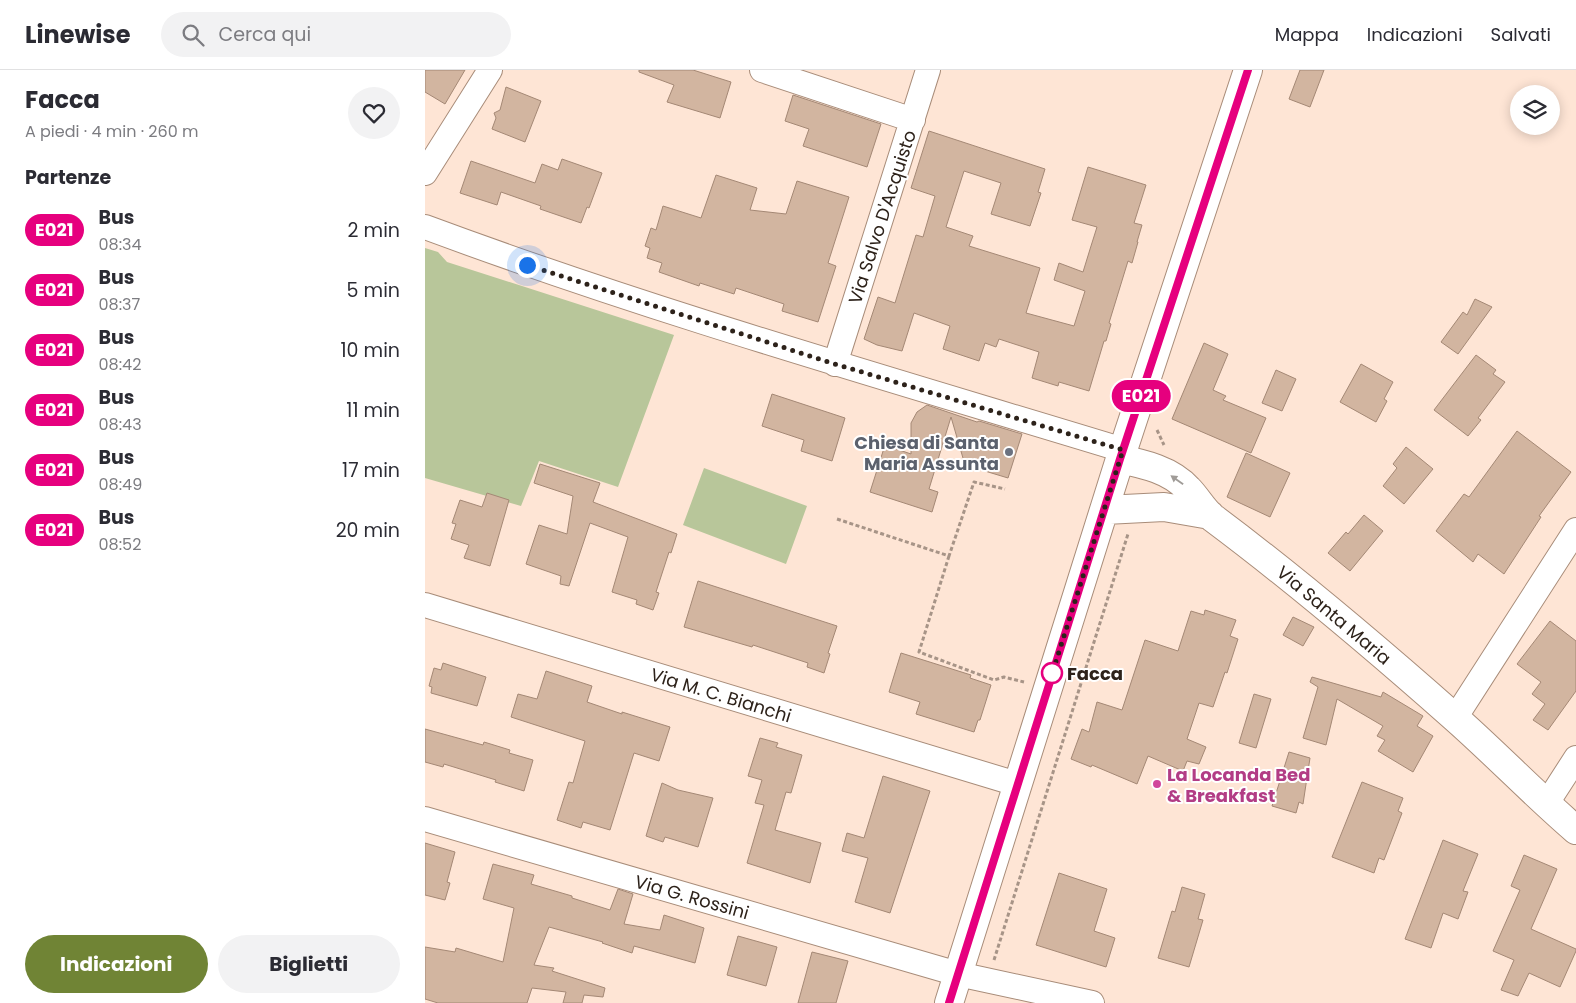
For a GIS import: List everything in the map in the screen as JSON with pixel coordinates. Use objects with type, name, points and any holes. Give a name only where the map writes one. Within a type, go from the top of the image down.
[{"type":"main road","points":[[949,1003],[1122,455],[1248,70]]},
{"type":"main road","name":"Via Santa Maria","points":[[1122,455],[1164,472],[1187,487],[1210,516],[1238,536],[1343,621],[1455,718],[1576,830]]},
{"type":"main road","name":"Via Santa Maria","points":[[1105,510],[1164,507],[1210,516]]},
{"type":"street","points":[[425,173],[490,70]]},
{"type":"street","points":[[762,70],[913,120]]},
{"type":"street","name":"Via Salvo D'Acquisto","points":[[835,364],[928,70]]},
{"type":"street","points":[[425,227],[527,265],[1122,455]]},
{"type":"street","points":[[1455,718],[1576,530]]},
{"type":"street","name":"Via M. C. Bianchi","points":[[425,605],[1017,784]]},
{"type":"street","points":[[1547,803],[1576,758]]},
{"type":"street","name":"Via G. Rossini","points":[[425,819],[958,974],[1092,1003]]},
{"type":"path","points":[[1005,489],[973,482],[919,652],[994,680],[1004,678],[1031,684]]},
{"type":"path","points":[[837,519],[949,556]]},
{"type":"path","points":[[987,980],[1130,526]]},
{"type":"green space","points":[[425,248],[438,252],[447,262],[674,335],[618,487],[539,461],[521,506],[425,478]]},
{"type":"green space","points":[[704,468],[807,506],[786,564],[683,525]]},
{"type":"building","points":[[425,70],[465,70],[445,104],[425,92]]},
{"type":"building","points":[[639,70],[693,70],[731,82],[720,118],[667,102],[674,85],[639,72]]},
{"type":"building","points":[[1300,70],[1324,70],[1310,107],[1289,99]]},
{"type":"building","points":[[506,87],[541,101],[525,142],[492,129],[496,118],[494,113],[500,110]]},
{"type":"building","points":[[793,95],[881,124],[867,167],[803,146],[809,129],[785,121]]},
{"type":"building","points":[[929,131],[1045,169],[1038,192],[1041,193],[1030,226],[991,214],[1001,183],[964,171],[946,227],[973,236],[969,246],[1040,268],[1026,313],[1074,326],[1085,291],[1054,280],[1059,263],[1083,272],[1097,227],[1072,220],[1088,167],[1146,185],[1134,223],[1142,225],[1138,242],[1132,263],[1128,261],[1109,323],[1111,324],[1106,341],[1104,341],[1089,391],[1059,382],[1058,386],[1032,378],[1039,352],[999,339],[996,347],[985,343],[979,361],[943,349],[950,326],[914,313],[902,351],[877,345],[864,339],[878,297],[895,303],[916,235],[923,237],[935,196],[911,188]]},
{"type":"building","points":[[562,159],[602,173],[589,208],[587,207],[581,223],[540,209],[541,206],[501,192],[497,205],[460,193],[471,161],[535,183],[542,164],[558,170]]},
{"type":"building","points":[[716,175],[757,188],[750,210],[786,214],[797,181],[849,197],[828,263],[836,266],[818,322],[782,311],[784,304],[736,288],[734,294],[700,283],[699,286],[659,272],[662,263],[647,258],[650,248],[645,246],[651,228],[656,230],[663,206],[701,218]]},
{"type":"building","points":[[1475,299],[1492,307],[1458,354],[1441,342],[1463,312],[1467,315]]},
{"type":"building","points":[[1204,343],[1228,354],[1213,390],[1226,396],[1223,400],[1266,418],[1251,453],[1172,419]]},
{"type":"building","points":[[1476,355],[1496,370],[1493,374],[1505,382],[1478,418],[1481,420],[1468,436],[1434,410]]},
{"type":"building","points":[[1361,364],[1393,382],[1384,399],[1387,401],[1376,422],[1340,402]]},
{"type":"building","points":[[1276,370],[1296,379],[1282,411],[1262,403]]},
{"type":"building","points":[[772,394],[845,418],[832,461],[801,451],[804,440],[762,426]]},
{"type":"building","points":[[927,405],[977,422],[1022,434],[1008,478],[965,465],[951,417],[929,489],[938,492],[932,512],[870,492],[885,445],[911,454],[911,423],[917,412]]},
{"type":"building","points":[[1517,431],[1571,472],[1539,516],[1541,517],[1504,574],[1478,554],[1473,562],[1436,531],[1464,494],[1469,497]]},
{"type":"building","points":[[1406,447],[1433,469],[1404,504],[1383,486],[1397,468],[1393,464]]},
{"type":"building","points":[[1246,453],[1290,473],[1270,517],[1227,497]]},
{"type":"building","points":[[540,464],[600,483],[593,502],[677,534],[656,592],[659,593],[653,610],[636,604],[637,600],[612,592],[628,537],[590,523],[569,586],[560,584],[561,576],[526,564],[539,525],[567,534],[573,496],[534,483]]},
{"type":"building","points":[[487,493],[509,500],[490,566],[464,558],[469,545],[451,539],[456,524],[452,523],[460,500],[482,507]]},
{"type":"building","points":[[1364,515],[1383,531],[1350,571],[1328,553]]},
{"type":"building","points":[[698,581],[837,626],[824,673],[807,667],[808,663],[753,645],[752,647],[684,627]]},
{"type":"building","points":[[1205,610],[1236,620],[1230,636],[1238,639],[1213,707],[1199,703],[1187,739],[1206,747],[1199,764],[1187,761],[1183,771],[1148,756],[1137,784],[1092,765],[1091,767],[1071,759],[1082,729],[1089,732],[1097,702],[1122,710],[1145,640],[1178,651],[1191,611],[1204,615]]},
{"type":"building","points":[[1293,617],[1314,627],[1303,646],[1283,635]]},
{"type":"building","points":[[1550,621],[1576,641],[1576,691],[1548,730],[1533,720],[1545,704],[1532,694],[1541,682],[1517,664]]},
{"type":"building","points":[[901,653],[971,675],[970,678],[991,685],[980,720],[978,720],[974,732],[916,714],[920,702],[889,692]]},
{"type":"building","points":[[443,663],[486,677],[477,706],[431,693],[432,687],[429,686],[434,668],[441,670]]},
{"type":"building","points":[[546,671],[592,686],[587,702],[670,727],[659,761],[634,753],[610,830],[583,822],[581,828],[557,820],[569,782],[573,783],[585,741],[511,717],[518,694],[537,699]]},
{"type":"building","points":[[1312,677],[1381,697],[1383,692],[1423,716],[1417,726],[1433,736],[1413,772],[1378,751],[1385,740],[1377,736],[1383,726],[1337,699],[1326,745],[1303,738],[1318,687],[1310,682]]},
{"type":"building","points":[[1254,694],[1271,699],[1256,748],[1239,743]]},
{"type":"building","points":[[425,729],[483,745],[484,742],[510,750],[509,753],[533,760],[524,791],[444,764],[443,767],[425,762]]},
{"type":"building","points":[[760,738],[778,743],[776,747],[802,755],[791,793],[786,792],[775,830],[821,843],[810,883],[747,863],[764,805],[755,803],[762,780],[748,776]]},
{"type":"building","points":[[1289,752],[1310,758],[1303,804],[1299,802],[1296,813],[1272,806]]},
{"type":"building","points":[[883,776],[930,791],[890,913],[855,902],[868,858],[842,851],[847,833],[864,838]]},
{"type":"building","points":[[1362,782],[1403,798],[1398,811],[1402,813],[1384,860],[1379,858],[1374,873],[1332,857]]},
{"type":"building","points":[[662,783],[678,790],[713,798],[698,847],[665,837],[663,842],[646,836]]},
{"type":"building","points":[[1443,840],[1478,854],[1463,891],[1468,892],[1458,919],[1443,913],[1431,948],[1405,939]]},
{"type":"building","points":[[425,843],[455,852],[447,882],[450,883],[445,900],[425,895]]},
{"type":"building","points":[[1524,855],[1557,869],[1531,929],[1576,949],[1576,951],[1560,987],[1529,973],[1518,996],[1501,990],[1514,960],[1493,951],[1520,890],[1511,886]]},
{"type":"building","points":[[493,864],[534,875],[531,884],[610,910],[618,889],[633,894],[624,924],[660,930],[664,915],[704,928],[695,963],[634,946],[632,953],[603,942],[549,927],[534,965],[554,968],[552,971],[605,988],[603,997],[584,995],[582,1003],[563,1003],[566,992],[532,988],[527,1003],[438,1003],[425,999],[425,947],[455,952],[456,948],[503,962],[514,908],[483,899]]},
{"type":"building","points":[[1059,873],[1107,889],[1094,931],[1115,938],[1106,967],[1036,945]]},
{"type":"building","points":[[1182,887],[1205,894],[1198,919],[1203,920],[1189,967],[1158,958],[1172,911],[1175,912]]},
{"type":"building","points":[[738,936],[777,947],[766,986],[727,975]]},
{"type":"building","points":[[812,952],[848,961],[836,1003],[798,1003]]},
{"type":"bus line","name":"E021","points":[[949,1003],[1120,459],[1248,70]]},
{"type":"place","name":"Chiesa di Santa Maria Assunta","points":[[1009,452]]},
{"type":"place","name":"Facca","points":[[1052,673]]},
{"type":"place","name":"La Locanda Bed & Breakfast","points":[[1157,784]]},
{"type":"route","points":[[527,265],[835,364],[1123,450],[1051,677],[1052,673]]}]
